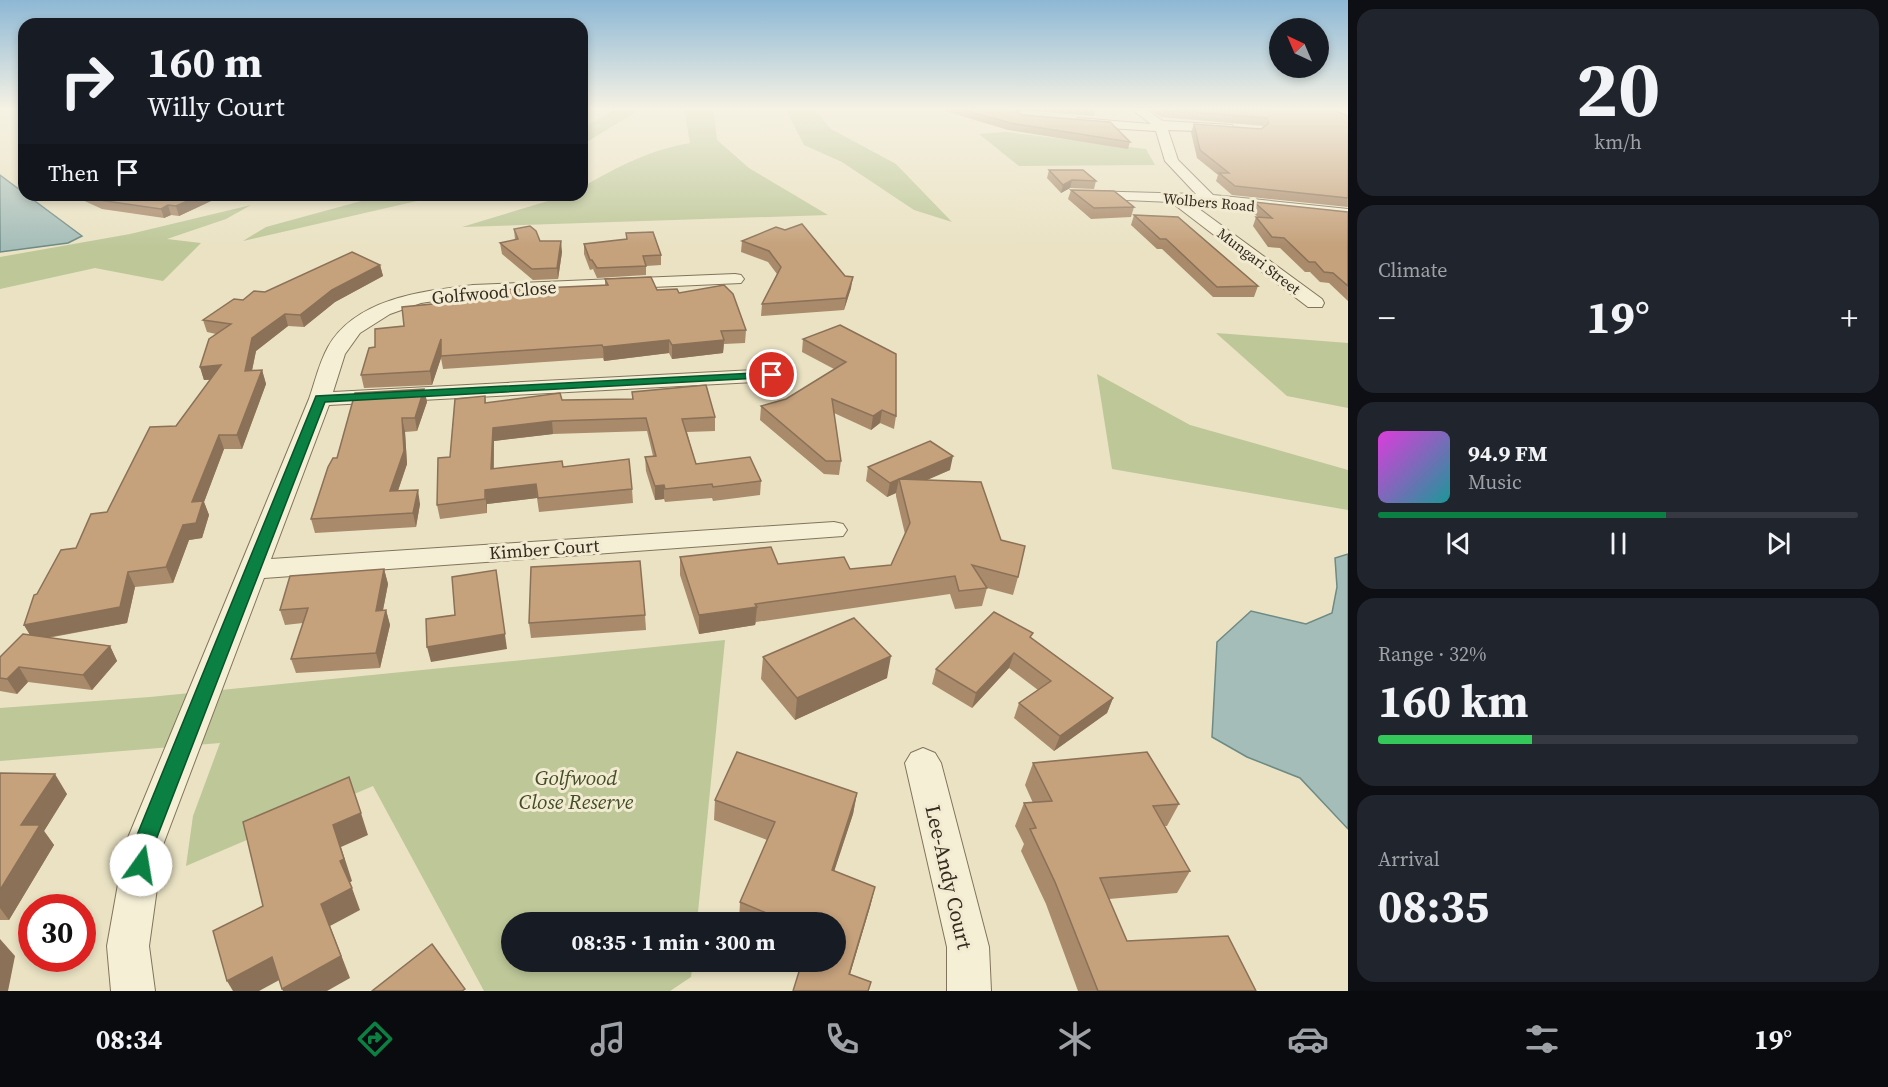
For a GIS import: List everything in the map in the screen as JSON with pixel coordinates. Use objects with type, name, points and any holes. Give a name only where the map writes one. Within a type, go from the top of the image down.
[{"type":"street","points":[[1170,154],[1172,161],[1209,199]]},
{"type":"street","name":"Wolbers Road","points":[[1070,194],[1209,199],[1348,214]]},
{"type":"street","name":"Mungari Street","points":[[1174,198],[1315,303]]},
{"type":"street","name":"Golfwood Close","points":[[133,991],[128,946],[144,845],[254,569],[340,343],[355,326],[391,308],[431,295],[473,290],[735,279]]},
{"type":"street","points":[[320,399],[772,375]]},
{"type":"street","name":"Kimber Court","points":[[254,569],[834,530]]},
{"type":"street","name":"Lee-Andy Court","points":[[923,763],[968,947],[969,991]]},
{"type":"green space","points":[[733,154],[749,168],[828,215],[462,227],[548,201],[588,201],[588,184],[647,155]]},
{"type":"green space","points":[[825,154],[878,154],[896,164],[952,222],[914,210],[842,162]]},
{"type":"green space","points":[[1004,154],[1149,154],[1155,165],[1019,166]]},
{"type":"green space","points":[[361,201],[417,201],[243,241],[266,227]]},
{"type":"green space","points":[[251,205],[226,219],[167,239],[201,243],[163,281],[95,268],[0,289],[0,257],[130,234]]},
{"type":"green space","points":[[1216,333],[1348,343],[1348,408],[1287,396]]},
{"type":"green space","points":[[1097,374],[1190,425],[1348,470],[1348,510],[1112,469]]},
{"type":"green space","name":"Golfwood Close Reserve","points":[[725,640],[698,912],[501,912],[501,972],[692,972],[691,977],[670,991],[484,991],[373,786],[186,866],[193,816],[220,743],[0,761],[0,708],[150,697]]},
{"type":"water","points":[[0,175],[18,188],[18,201],[35,201],[82,236],[68,243],[0,252]]},
{"type":"water","points":[[1348,554],[1348,829],[1300,778],[1247,757],[1212,737],[1217,642],[1251,611],[1306,624],[1332,613],[1337,587],[1335,558]]},
{"type":"building","points":[[1205,154],[1348,154],[1348,198],[1235,186],[1219,173],[1229,173]]},
{"type":"building","points":[[1049,170],[1083,170],[1096,181],[1072,180],[1063,185]]},
{"type":"building","points":[[1071,190],[1114,191],[1134,207],[1094,208]]},
{"type":"building","points":[[106,201],[187,201],[161,209]]},
{"type":"building","points":[[1254,202],[1348,212],[1348,286],[1333,273],[1324,272],[1315,262],[1309,262],[1284,238],[1272,237],[1256,217],[1272,218]]},
{"type":"building","points":[[1134,215],[1178,217],[1258,286],[1217,287],[1166,239],[1160,239]]},
{"type":"building","points":[[802,224],[845,276],[853,277],[846,298],[762,304],[781,267],[769,251],[742,241],[776,227],[785,230]]},
{"type":"building","points":[[530,226],[536,231],[540,241],[561,241],[557,268],[532,269],[500,243],[518,239],[514,229]]},
{"type":"building","points":[[653,232],[661,255],[643,256],[646,266],[597,268],[590,260],[584,244],[627,239],[626,233]]},
{"type":"building","points":[[352,252],[380,265],[332,290],[300,315],[285,314],[252,338],[245,371],[262,370],[237,435],[219,435],[192,502],[203,501],[196,523],[183,525],[166,567],[128,572],[120,607],[24,625],[34,595],[37,594],[61,550],[76,548],[91,514],[107,512],[150,427],[176,426],[221,365],[200,367],[209,339],[231,324],[203,320],[234,299],[243,300],[254,291],[265,292]]},
{"type":"building","points":[[651,277],[657,290],[677,289],[679,293],[724,285],[733,294],[746,330],[721,331],[724,340],[672,345],[669,340],[603,347],[602,345],[441,356],[441,339],[430,371],[361,375],[369,348],[375,347],[375,329],[404,326],[402,307],[442,303],[441,297],[496,290],[608,285],[605,279]]},
{"type":"building","points":[[840,325],[896,354],[896,416],[882,410],[873,416],[832,399],[841,461],[826,461],[761,406],[786,399],[846,362],[803,339]]},
{"type":"building","points":[[706,385],[715,417],[682,419],[696,464],[750,457],[761,481],[713,487],[712,484],[665,489],[664,485],[655,486],[645,457],[656,456],[646,418],[552,421],[493,428],[491,469],[562,461],[563,467],[629,459],[632,489],[538,498],[536,484],[485,490],[485,499],[437,505],[438,458],[450,457],[455,399],[485,396],[485,403],[560,393],[562,400],[633,399],[632,392]]},
{"type":"building","points":[[424,389],[415,418],[402,418],[404,451],[390,491],[418,490],[413,513],[311,519],[328,467],[333,458],[337,458],[355,393]]},
{"type":"building","points":[[930,441],[953,456],[890,483],[868,467]]},
{"type":"building","points":[[899,479],[981,482],[1001,540],[1025,546],[1018,577],[972,565],[987,588],[959,591],[955,576],[755,604],[757,607],[699,615],[680,557],[771,547],[778,564],[844,557],[850,569],[891,565],[910,523]]},
{"type":"building","points":[[640,561],[645,615],[529,623],[531,567]]},
{"type":"building","points":[[384,569],[376,611],[386,610],[376,653],[291,659],[308,608],[280,610],[290,576]]},
{"type":"building","points":[[496,570],[505,634],[427,647],[426,619],[455,615],[452,577]]},
{"type":"building","points":[[994,612],[1033,633],[1030,637],[1113,698],[1060,736],[1019,703],[1051,681],[1014,653],[976,693],[936,669]]},
{"type":"building","points":[[854,618],[891,656],[797,698],[763,657]]},
{"type":"building","points":[[23,634],[110,646],[83,675],[19,667],[7,679],[0,678],[0,657]]},
{"type":"building","points":[[737,752],[857,793],[832,870],[875,887],[849,974],[871,982],[868,991],[793,991],[799,972],[846,972],[846,912],[764,912],[740,902],[775,822],[715,800]]},
{"type":"building","points":[[1147,752],[1179,804],[1153,806],[1190,871],[1100,878],[1127,941],[1228,936],[1256,991],[1098,991],[1055,882],[1030,829],[1036,828],[1024,803],[1052,801],[1033,763]]},
{"type":"building","points":[[0,773],[55,774],[21,825],[40,825],[0,890]]},
{"type":"building","points":[[349,777],[361,813],[333,825],[344,859],[340,861],[352,888],[321,904],[341,956],[282,989],[272,957],[227,981],[213,931],[263,906],[243,822]]},
{"type":"building","points":[[432,944],[465,989],[462,991],[372,991]]},
{"type":"route","points":[[141,865],[144,845],[320,399],[772,375]]}]
